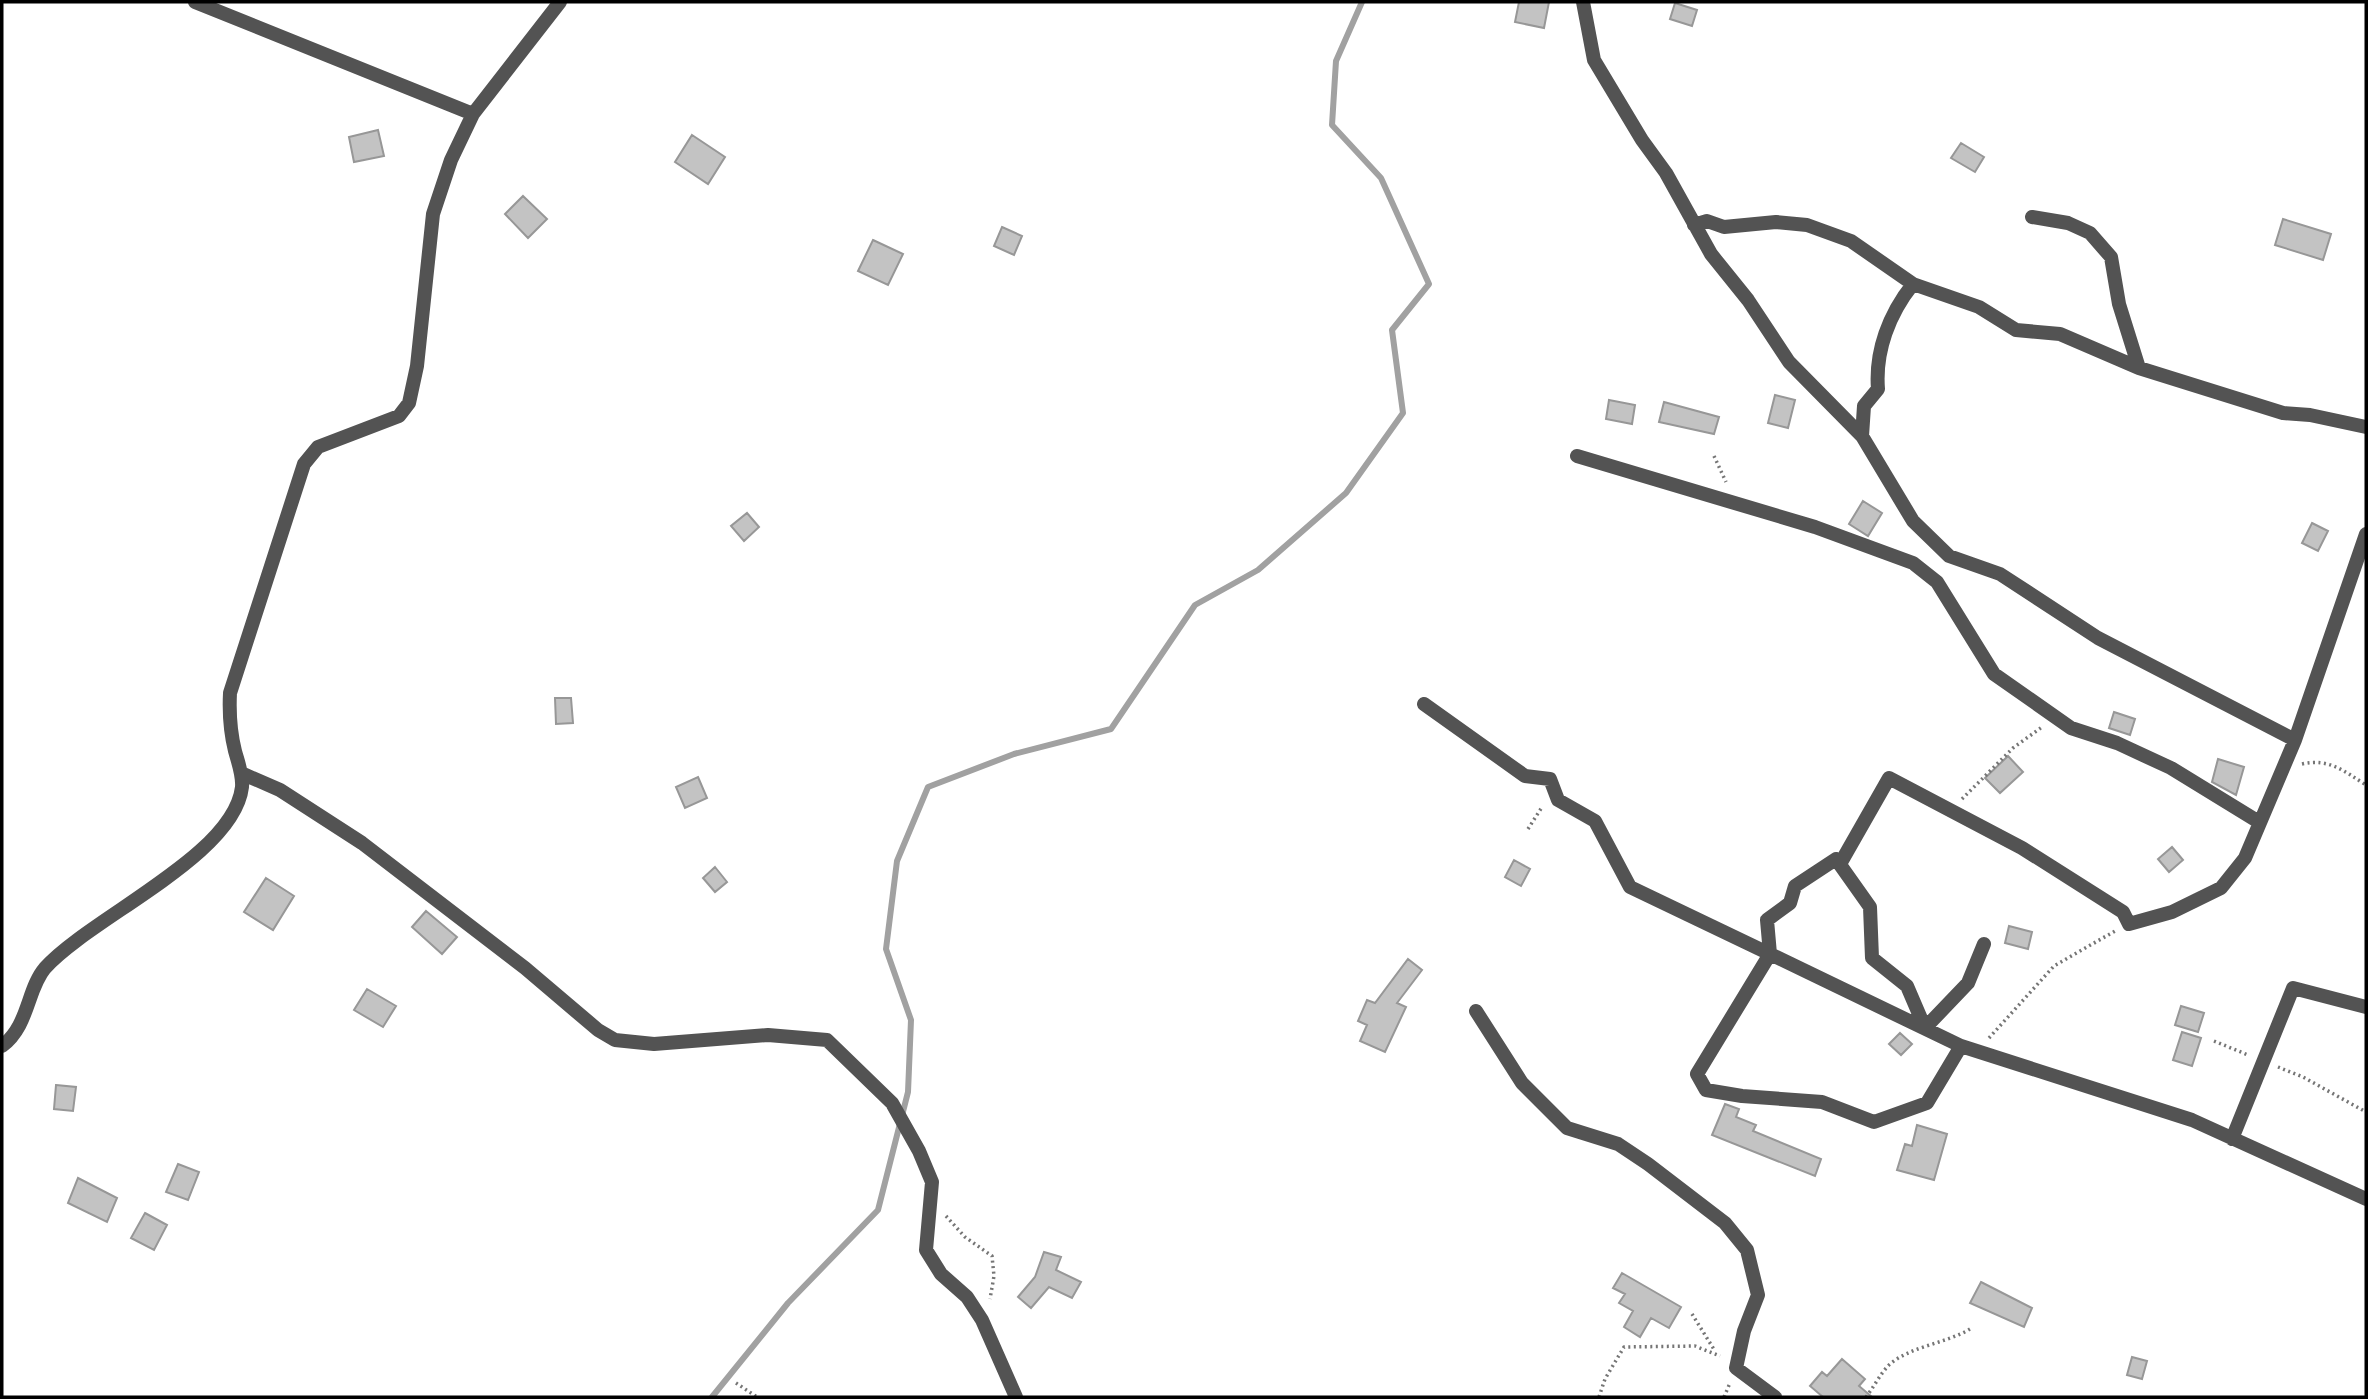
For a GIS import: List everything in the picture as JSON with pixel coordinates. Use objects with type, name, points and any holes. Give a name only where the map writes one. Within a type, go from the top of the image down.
[{"type":"street","points":[[195,2],[473,114]]},
{"type":"street","points":[[2,1046],[10,1040],[27,1010],[43,970],[116,910],[157,885],[202,850],[233,809],[242,788],[228,715],[230,693],[274,565],[300,474],[318,447],[391,420],[409,403],[417,366],[422,292],[433,214],[451,160],[473,114],[560,2]]},
{"type":"street","points":[[1583,2],[1594,60],[1694,225],[1789,362],[1862,436],[1913,520],[1949,556],[2000,574],[2098,638],[2295,740]]},
{"type":"street","points":[[2032,217],[2068,223],[2090,233],[2111,257],[2119,304],[2139,368]]},
{"type":"street","points":[[1694,225],[1707,221],[1724,227],[1776,222],[1807,225],[1851,241],[1913,284],[1979,307],[2016,330],[2060,334],[2139,368],[2283,413],[2310,415],[2366,427]]},
{"type":"street","points":[[1862,436],[1864,406],[1878,389],[1877,370],[1886,326],[1896,305],[1913,284]]},
{"type":"street","points":[[1577,456],[1815,527],[1913,563],[1937,582],[1994,674],[2070,729],[2117,743],[2171,768],[2259,822]]},
{"type":"street","points":[[1840,864],[1889,778],[2022,848],[2123,912],[2129,923],[2172,912],[2221,888],[2245,858],[2295,740],[2366,534]]},
{"type":"street","points":[[1424,704],[1525,776],[1550,779],[1559,800],[1595,821],[1630,887],[1961,1046],[2192,1120],[2366,1199]]},
{"type":"street","points":[[241,773],[280,790],[362,844],[525,968],[598,1030],[615,1040],[654,1044],[690,1039],[768,1035],[828,1040],[892,1103],[919,1151],[932,1182],[926,1250],[941,1274],[967,1297],[982,1320],[1016,1397]]},
{"type":"street","points":[[1925,1028],[1907,986],[1872,958],[1870,906],[1836,859],[1795,886],[1790,903],[1768,920],[1770,954],[1697,1074],[1706,1090],[1742,1097],[1822,1102],[1874,1122],[1927,1103],[1961,1046]]},
{"type":"street","points":[[1925,1028],[1968,983],[1984,944]]},
{"type":"street","points":[[2232,1139],[2293,988],[2366,1007]]},
{"type":"street","points":[[1476,1011],[1522,1083],[1567,1128],[1618,1144],[1648,1164],[1725,1223],[1747,1250],[1758,1295],[1744,1331],[1736,1368],[1775,1397]]},
{"type":"path","points":[[1714,456],[1735,503]]},
{"type":"path","points":[[1951,812],[2012,748],[2055,718]]},
{"type":"path","points":[[2283,768],[2313,762],[2335,765],[2366,785]]},
{"type":"path","points":[[1528,829],[1554,789]]},
{"type":"path","points":[[1978,1051],[2054,966],[2129,923]]},
{"type":"path","points":[[2214,1041],[2303,1077],[2366,1112]]},
{"type":"path","points":[[931,1205],[992,1256],[994,1276],[988,1310],[982,1320]]},
{"type":"path","points":[[1692,1314],[1716,1353]]},
{"type":"path","points":[[1866,1397],[1889,1366],[1910,1352],[1951,1340],[1970,1329]]},
{"type":"path","points":[[1599,1397],[1605,1379],[1624,1346],[1695,1346],[1716,1353],[1736,1368]]},
{"type":"path","points":[[736,1383],[757,1397]]},
{"type":"building","points":[[1519,2],[1549,2],[1544,28],[1515,22]]},
{"type":"building","points":[[1675,3],[1697,10],[1692,26],[1670,19]]},
{"type":"building","points":[[378,130],[384,156],[354,162],[349,137]]},
{"type":"building","points":[[692,135],[725,157],[708,184],[675,162]]},
{"type":"building","points":[[1961,143],[1984,157],[1975,172],[1951,158]]},
{"type":"building","points":[[523,196],[547,219],[528,238],[505,214]]},
{"type":"building","points":[[2283,219],[2331,234],[2323,260],[2275,245]]},
{"type":"building","points":[[1002,227],[1022,236],[1014,255],[994,246]]},
{"type":"building","points":[[873,240],[903,254],[888,285],[858,271]]},
{"type":"building","points":[[1775,395],[1795,400],[1788,428],[1768,423]]},
{"type":"building","points":[[1609,400],[1635,405],[1632,424],[1606,419]]},
{"type":"building","points":[[1664,402],[1719,417],[1714,434],[1659,422]]},
{"type":"building","points":[[1863,501],[1882,513],[1868,536],[1849,524]]},
{"type":"building","points":[[747,513],[759,527],[744,541],[731,526]]},
{"type":"building","points":[[2312,523],[2328,531],[2318,551],[2302,543]]},
{"type":"building","points":[[555,698],[571,698],[573,723],[556,724]]},
{"type":"building","points":[[2114,712],[2135,719],[2130,735],[2109,728]]},
{"type":"building","points":[[2008,756],[2023,772],[2000,793],[1985,778]]},
{"type":"building","points":[[2218,759],[2244,767],[2236,795],[2212,782]]},
{"type":"building","points":[[698,777],[707,798],[685,808],[676,787]]},
{"type":"building","points":[[2172,847],[2183,860],[2169,872],[2158,859]]},
{"type":"building","points":[[1514,860],[1530,869],[1521,886],[1505,877]]},
{"type":"building","points":[[715,867],[727,882],[715,892],[703,878]]},
{"type":"building","points":[[266,878],[294,896],[273,930],[244,912]]},
{"type":"building","points":[[426,911],[457,937],[442,954],[412,927]]},
{"type":"building","points":[[2009,926],[2032,932],[2028,949],[2005,943]]},
{"type":"building","points":[[1408,959],[1422,970],[1397,1003],[1406,1007],[1385,1052],[1360,1041],[1367,1025],[1358,1021],[1367,1000],[1375,1003]]},
{"type":"building","points":[[367,989],[396,1006],[383,1027],[354,1010]]},
{"type":"building","points":[[2181,1006],[2204,1013],[2198,1032],[2175,1025]]},
{"type":"building","points":[[2182,1032],[2201,1038],[2192,1066],[2173,1060]]},
{"type":"building","points":[[1900,1033],[1912,1044],[1901,1055],[1889,1044]]},
{"type":"building","points":[[56,1085],[76,1087],[73,1111],[54,1109]]},
{"type":"building","points":[[1725,1104],[1739,1109],[1736,1117],[1756,1125],[1753,1131],[1821,1159],[1815,1176],[1712,1135]]},
{"type":"building","points":[[1917,1125],[1947,1134],[1934,1180],[1897,1170],[1905,1144],[1912,1146]]},
{"type":"building","points":[[178,1164],[199,1172],[188,1200],[166,1192]]},
{"type":"building","points":[[78,1178],[117,1198],[107,1222],[68,1203]]},
{"type":"building","points":[[145,1213],[167,1225],[154,1250],[131,1238]]},
{"type":"building","points":[[1044,1252],[1061,1257],[1056,1270],[1081,1282],[1072,1298],[1049,1287],[1031,1308],[1018,1297],[1035,1277]]},
{"type":"building","points":[[1622,1273],[1681,1307],[1669,1328],[1651,1318],[1640,1337],[1624,1327],[1633,1311],[1619,1303],[1625,1294],[1613,1288]]},
{"type":"building","points":[[1981,1282],[2032,1308],[2024,1327],[1970,1303]]},
{"type":"building","points":[[2132,1357],[2147,1361],[2142,1379],[2127,1375]]},
{"type":"building","points":[[1842,1359],[1865,1379],[1859,1386],[1872,1397],[1823,1397],[1810,1386],[1822,1372],[1827,1376]]},
{"type":"waterway","points":[[712,1397],[788,1303],[878,1210],[908,1092],[911,1020],[886,949],[897,861],[928,787],[1014,754],[1111,729],[1195,605],[1258,570],[1346,493],[1403,413],[1392,330],[1429,284],[1381,178],[1332,125],[1336,61],[1362,2]]}]
